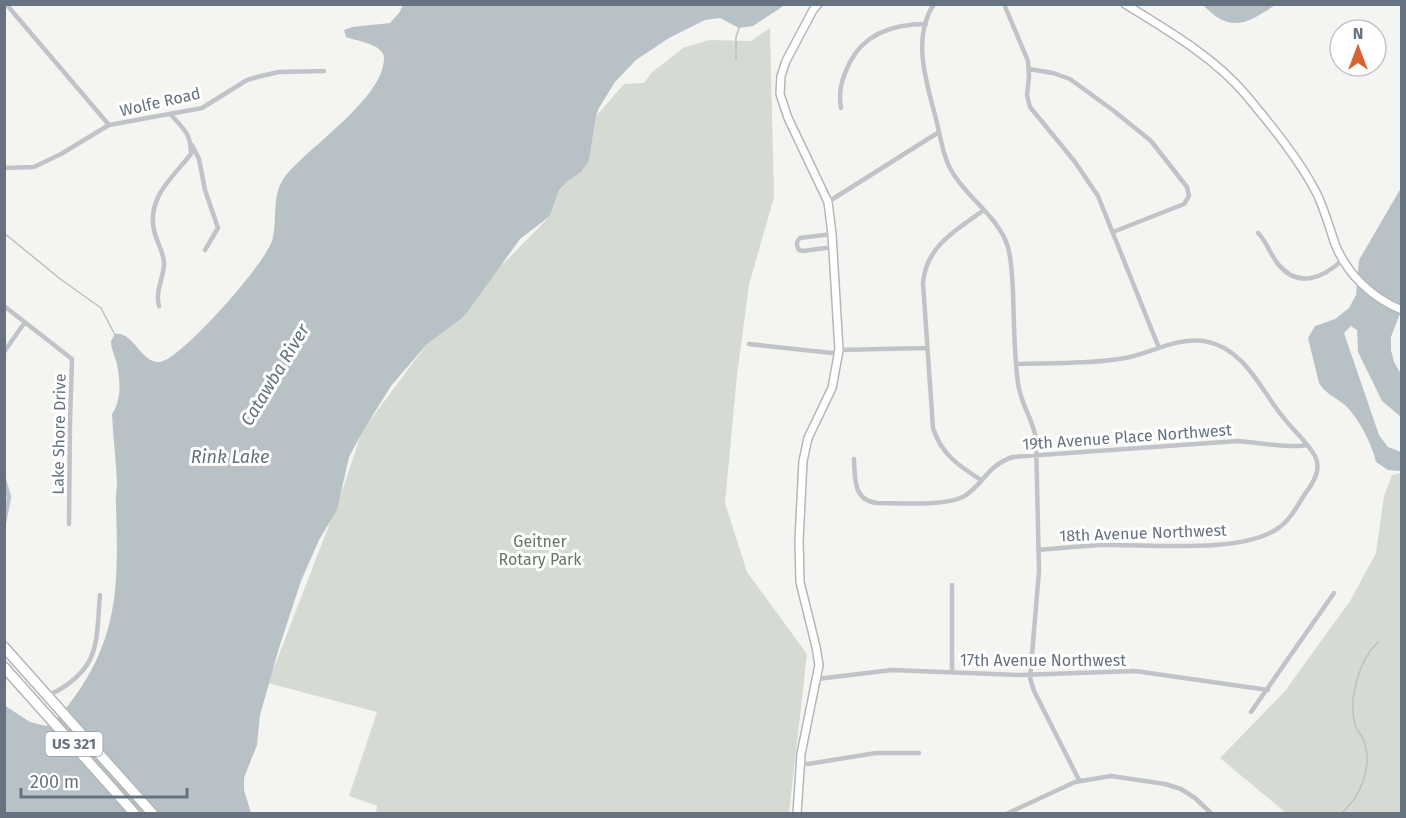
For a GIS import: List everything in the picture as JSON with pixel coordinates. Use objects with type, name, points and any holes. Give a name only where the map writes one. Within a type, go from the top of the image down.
[{"type":"highway","name":"US 321","points":[[4,647],[153,813]]},
{"type":"highway","name":"US 321","points":[[4,667],[135,813]]},
{"type":"street","points":[[6,4],[110,125]]},
{"type":"street","points":[[797,813],[800,763],[819,665],[800,582],[802,471],[808,438],[832,388],[839,350],[828,202],[788,118],[780,94],[780,76],[818,4]]},
{"type":"street","points":[[934,4],[926,24],[924,70],[946,160],[952,173],[999,229],[1010,257],[1019,393],[1035,430],[1039,550],[1030,678],[1034,692],[1079,780]]},
{"type":"street","points":[[1004,4],[1028,61],[1027,94],[1030,107],[1089,181],[1098,196],[1159,348]]},
{"type":"street","points":[[1125,4],[1204,57],[1243,92],[1316,191],[1343,260],[1352,273],[1372,293],[1401,310]]},
{"type":"street","points":[[842,108],[840,92],[843,75],[859,46],[871,37],[900,26],[926,24]]},
{"type":"street","points":[[1029,69],[1053,73],[1070,79],[1140,130],[1187,187],[1189,196],[1184,204],[1113,232]]},
{"type":"street","name":"Wolfe Road","points":[[4,168],[34,167],[110,125],[202,108],[247,80],[279,72],[324,71]]},
{"type":"street","points":[[159,306],[158,289],[165,264],[154,231],[154,208],[161,188],[191,154],[191,139],[171,115]]},
{"type":"street","points":[[828,202],[939,132]]},
{"type":"street","points":[[191,143],[200,159],[206,190],[218,228],[205,250]]},
{"type":"street","points":[[981,480],[950,458],[935,436],[930,412],[923,283],[927,264],[940,243],[984,210]]},
{"type":"street","points":[[1258,233],[1267,243],[1279,266],[1297,277],[1308,279],[1321,276],[1329,273],[1343,260]]},
{"type":"street","points":[[832,234],[800,238],[796,246],[803,251],[833,247]]},
{"type":"street","name":"Lake Shore Drive","points":[[4,306],[72,359],[69,524]]},
{"type":"street","points":[[4,351],[25,322]]},
{"type":"street","points":[[1016,364],[1115,359],[1196,340],[1222,346],[1246,365],[1306,445]]},
{"type":"street","points":[[749,344],[832,353],[839,350],[926,348]]},
{"type":"street","name":"19th Avenue Place Northwest","points":[[854,459],[857,489],[863,498],[874,503],[951,502],[966,495],[991,468],[1004,460],[1037,454],[1092,453],[1238,441],[1296,447],[1306,445]]},
{"type":"street","name":"18th Avenue Northwest","points":[[1039,550],[1103,545],[1214,544],[1239,542],[1266,535],[1287,520],[1315,478],[1317,469],[1315,456],[1306,445]]},
{"type":"street","points":[[4,480],[9,497],[4,523]]},
{"type":"street","points":[[952,585],[952,672]]},
{"type":"street","points":[[1251,712],[1334,593]]},
{"type":"street","points":[[51,698],[78,676],[93,654],[100,595]]},
{"type":"street","name":"17th Avenue Northwest","points":[[817,679],[892,670],[1032,674],[1135,671],[1268,690]]},
{"type":"street","points":[[800,763],[808,764],[876,753],[919,753]]},
{"type":"street","points":[[1006,813],[1079,780],[1119,776],[1181,789],[1196,798],[1212,813]]},
{"type":"green space","name":"Geitner Rotary Park","points":[[770,28],[774,197],[749,285],[737,375],[725,503],[747,572],[807,654],[789,813],[376,813],[377,806],[349,796],[377,712],[268,683],[341,494],[362,431],[427,344],[472,306],[499,268],[550,216],[559,190],[589,161],[596,116],[624,84],[644,83],[651,73],[683,48],[709,40],[751,41]]},
{"type":"green space","points":[[1401,473],[1401,813],[1286,813],[1220,758],[1285,691],[1350,601],[1376,553],[1384,496],[1392,475]]},
{"type":"water","name":"Rink Lake","points":[[403,5],[785,5],[753,26],[739,28],[720,18],[705,20],[669,38],[636,60],[615,82],[599,108],[589,161],[581,172],[559,190],[550,216],[520,239],[462,318],[427,344],[391,386],[349,457],[337,510],[319,540],[301,581],[279,648],[260,715],[257,745],[244,778],[244,790],[251,813],[5,813],[4,705],[30,722],[46,726],[60,715],[93,667],[103,645],[114,601],[117,555],[117,483],[112,414],[117,402],[119,377],[111,341],[115,334],[122,335],[149,359],[156,362],[163,361],[189,342],[223,307],[255,269],[272,241],[277,193],[284,178],[358,106],[381,74],[383,53],[375,46],[346,37],[344,30],[390,23]]},
{"type":"water","points":[[1203,5],[1275,5],[1247,21],[1230,23],[1213,14]]},
{"type":"water","points":[[1401,188],[1401,311],[1391,337],[1391,350],[1394,362],[1401,374],[1401,417],[1382,401],[1358,352],[1357,330],[1351,326],[1344,333],[1379,435],[1388,447],[1401,452],[1401,471],[1388,470],[1376,462],[1357,419],[1347,407],[1319,383],[1308,338],[1315,326],[1335,319],[1349,308],[1356,295],[1359,260]]},
{"type":"waterway","points":[[736,59],[736,37],[739,28]]},
{"type":"waterway","points":[[4,233],[59,278],[101,308],[115,335]]},
{"type":"waterway","points":[[1341,814],[1354,799],[1366,771],[1366,751],[1353,715],[1354,692],[1365,659],[1378,642]]},
{"type":"water label","name":"Catawba River","points":[[275,375]]}]
